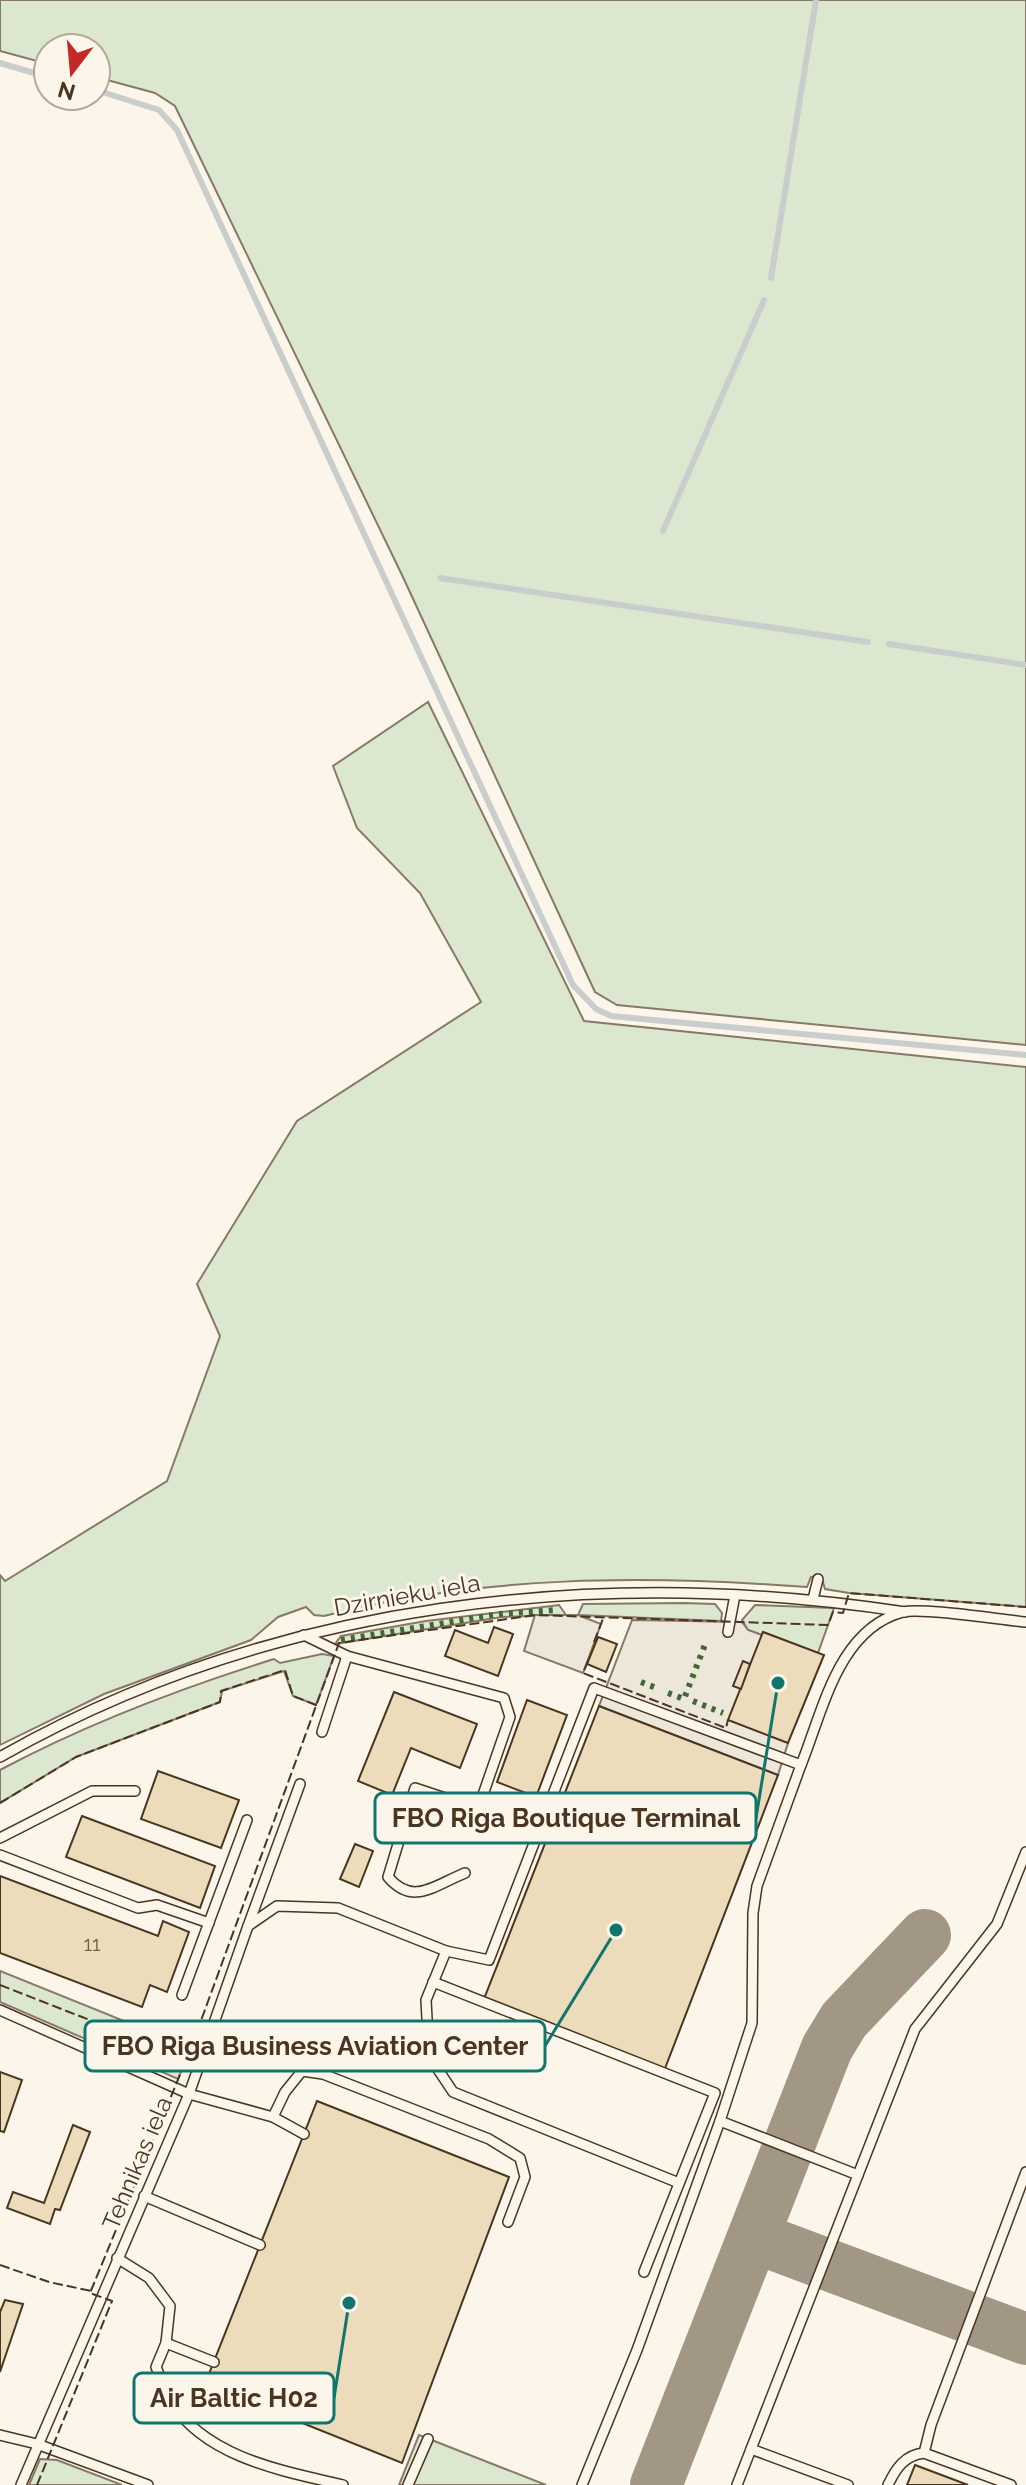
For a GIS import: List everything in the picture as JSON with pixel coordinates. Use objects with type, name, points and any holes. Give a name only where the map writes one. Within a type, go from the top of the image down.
[{"type":"lane","points":[[813,1599],[818,1579]]},
{"type":"lane","name":"Dzirnieku iela","points":[[0,1757],[49,1730],[160,1684],[304,1635],[426,1609],[524,1597],[611,1593],[735,1595],[813,1599],[905,1612],[1026,1622]]},
{"type":"lane","points":[[728,1632],[735,1595]]},
{"type":"lane","points":[[582,2485],[637,2350],[752,2023],[753,1913],[757,1886],[801,1765],[843,1660],[854,1643],[867,1631],[905,1612]]},
{"type":"lane","points":[[304,1635],[347,1656],[504,1698],[510,1717],[478,1809],[415,1788],[388,1877],[400,1891],[411,1894],[465,1873]]},
{"type":"lane","points":[[322,1732],[347,1656]]},
{"type":"lane","points":[[248,1926],[277,1906],[338,1908],[446,1951],[489,1960],[594,1688],[801,1765]]},
{"type":"lane","name":"Tehnikas iela","points":[[21,2485],[189,2094],[300,1784]]},
{"type":"lane","points":[[0,1838],[92,1791],[135,1791]]},
{"type":"lane","points":[[182,1995],[247,1820]]},
{"type":"lane","points":[[737,2485],[915,2029],[997,1924],[1026,1852]]},
{"type":"lane","points":[[0,1855],[138,1908],[157,1905],[209,1923]]},
{"type":"lane","points":[[446,1951],[426,2000],[429,2056],[453,2092],[679,2183]]},
{"type":"lane","points":[[433,1982],[715,2093],[644,2272]]},
{"type":"lane","points":[[0,2010],[189,2094],[273,2117],[304,2134]]},
{"type":"lane","points":[[273,2117],[285,2092],[302,2071],[323,2074],[489,2139],[520,2158],[525,2177],[508,2222]]},
{"type":"lane","points":[[720,2121],[858,2175]]},
{"type":"lane","points":[[924,2453],[931,2425],[1026,2172]]},
{"type":"lane","points":[[144,2196],[260,2245]]},
{"type":"lane","points":[[117,2258],[149,2278],[170,2306],[166,2343],[156,2367],[171,2403],[210,2441],[264,2467],[343,2485]]},
{"type":"lane","points":[[166,2343],[214,2362]]},
{"type":"lane","points":[[0,2435],[37,2444],[148,2485]]},
{"type":"lane","points":[[408,2485],[428,2439]]},
{"type":"lane","points":[[751,2449],[848,2485]]},
{"type":"lane","points":[[888,2485],[901,2463],[912,2454],[924,2453],[1011,2485]]},
{"type":"green space","points":[[0,0],[1026,0],[1026,1045],[617,1005],[595,992],[402,575],[175,106],[155,93],[112,81],[112,32],[32,32],[32,60],[0,51]]},
{"type":"green space","points":[[428,702],[584,1021],[1026,1067],[1026,1607],[849,1593],[825,1589],[822,1579],[811,1577],[807,1587],[625,1580],[504,1586],[384,1602],[324,1616],[314,1615],[306,1607],[278,1617],[251,1640],[104,1694],[0,1745],[0,1575],[5,1581],[167,1481],[220,1336],[197,1284],[297,1121],[481,1002],[420,893],[357,828],[333,766]]},
{"type":"green space","points":[[583,1604],[715,1604],[722,1613],[721,1621],[578,1615]]},
{"type":"green space","points":[[559,1605],[566,1615],[502,1617],[335,1644],[341,1636],[426,1621]]},
{"type":"green space","points":[[755,1605],[834,1608],[818,1653],[763,1632],[762,1635],[748,1630],[742,1620]]},
{"type":"green space","points":[[322,1654],[334,1656],[316,1705],[293,1696],[284,1671],[222,1691],[220,1702],[76,1757],[0,1803],[0,1770],[66,1737],[238,1670],[274,1659],[280,1663]]},
{"type":"green space","points":[[0,1971],[191,2048],[178,2079],[0,2002]]},
{"type":"green space","points":[[419,2435],[546,2485],[399,2485]]},
{"type":"green space","points":[[40,2459],[57,2460],[122,2485],[29,2485]]},
{"type":"shaded area","points":[[535,1615],[578,1615],[601,1624],[583,1673],[524,1651]]},
{"type":"shaded area","points":[[632,1620],[742,1622],[748,1630],[762,1635],[729,1720],[788,1743],[778,1775],[599,1706]]},
{"type":"building","points":[[494,1627],[513,1634],[498,1676],[445,1656],[455,1630],[488,1643]]},
{"type":"building","points":[[763,1632],[824,1655],[788,1743],[728,1720]]},
{"type":"building","points":[[598,1637],[617,1644],[606,1672],[587,1664]]},
{"type":"building","points":[[743,1661],[750,1664],[741,1689],[733,1686]]},
{"type":"building","points":[[394,1692],[477,1724],[460,1768],[411,1748],[392,1795],[358,1781]]},
{"type":"building","points":[[527,1700],[567,1715],[536,1797],[497,1782]]},
{"type":"building","points":[[599,1706],[778,1775],[664,2071],[484,1999]]},
{"type":"building","points":[[158,1771],[239,1800],[221,1848],[141,1819]]},
{"type":"building","points":[[82,1816],[215,1866],[200,1908],[66,1857]]},
{"type":"building","points":[[355,1844],[373,1851],[359,1887],[340,1879]]},
{"type":"building","points":[[0,1876],[158,1936],[163,1921],[189,1932],[167,1992],[150,1985],[142,2007],[0,1953]]},
{"type":"building","points":[[0,2072],[22,2080],[4,2132],[0,2131]]},
{"type":"building","points":[[317,2101],[509,2177],[402,2463],[205,2384]]},
{"type":"building","points":[[73,2125],[90,2132],[60,2210],[55,2209],[50,2224],[7,2208],[13,2192],[44,2203]]},
{"type":"building","points":[[5,2300],[23,2304],[0,2372],[0,2312]]},
{"type":"building","points":[[915,2465],[968,2485],[907,2485]]},
{"type":"waterway","points":[[771,278],[816,0]]},
{"type":"waterway","points":[[0,63],[32,72]]},
{"type":"waterway","points":[[112,95],[159,110],[177,130],[573,985],[596,1009],[611,1016],[1026,1055]]},
{"type":"waterway","points":[[663,531],[764,300]]},
{"type":"waterway","points":[[440,578],[868,642]]},
{"type":"waterway","points":[[889,644],[1026,665]]},
{"type":"taxiway","points":[[656,2485],[827,2048],[844,2020],[925,1935]]},
{"type":"taxiway","points":[[754,2237],[1026,2339]]},
{"type":"hedge","points":[[341,1640],[499,1614],[557,1610]]},
{"type":"hedge","points":[[668,1693],[684,1699],[706,1642]]},
{"type":"hedge","points":[[641,1682],[659,1689]]},
{"type":"hedge","points":[[693,1701],[723,1713]]},
{"type":"fence","points":[[37,2485],[112,2301],[90,2293],[191,2048],[339,1643],[535,1615],[828,1625],[833,1612],[843,1613],[849,1593],[1026,1607]]},
{"type":"fence","points":[[594,1642],[604,1616]]},
{"type":"fence","points":[[588,1661],[583,1673],[726,1728],[728,1720]]},
{"type":"fence","points":[[0,1803],[76,1757],[220,1702],[221,1691],[285,1670],[293,1696],[316,1705],[315,1709]]},
{"type":"fence","points":[[0,1985],[187,2058]]},
{"type":"fence","points":[[0,2265],[49,2282],[91,2291]]},
{"type":"place","name":"FBO Riga Boutique Terminal","points":[[778,1683]]},
{"type":"place","name":"FBO Riga Business Aviation Center","points":[[616,1930]]},
{"type":"place","name":"Air Baltic H02","points":[[349,2303]]}]
